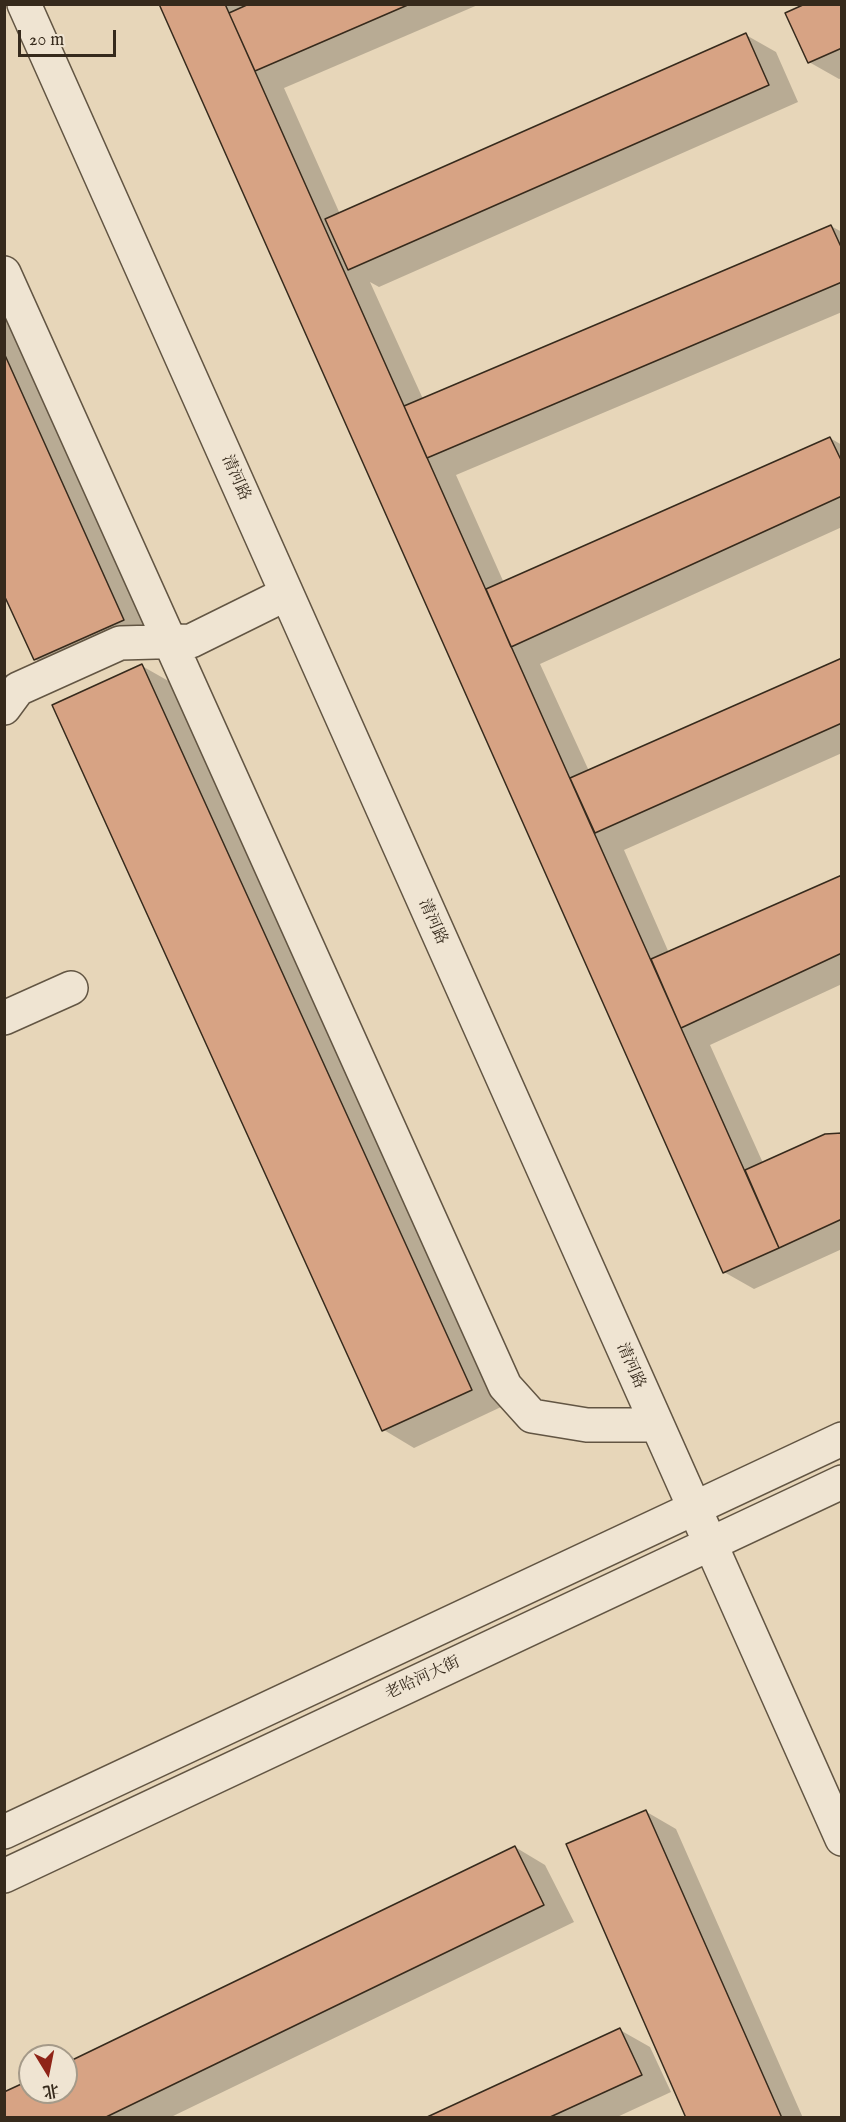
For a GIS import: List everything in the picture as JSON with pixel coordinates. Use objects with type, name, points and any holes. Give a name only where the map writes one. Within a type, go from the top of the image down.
[{"type":"street","name":"清河路","points":[[24,4],[842,1839]]},
{"type":"street","points":[[4,273],[505,1386],[532,1416],[587,1425],[657,1425]]},
{"type":"street","points":[[4,708],[18,689],[120,643],[191,641],[286,594]]},
{"type":"street","points":[[4,1018],[70,988]]},
{"type":"street","points":[[4,1832],[842,1439]]},
{"type":"street","name":"老哈河大街","points":[[4,1876],[842,1482]]},
{"type":"building","points":[[159,4],[225,4],[779,1248],[723,1273]]},
{"type":"building","points":[[249,4],[410,4],[255,71],[229,13]]},
{"type":"building","points":[[805,4],[842,4],[842,48],[808,63],[785,13]]},
{"type":"building","points":[[746,33],[769,85],[348,270],[325,219]]},
{"type":"building","points":[[831,225],[842,249],[842,282],[427,458],[404,406]]},
{"type":"building","points":[[4,353],[124,620],[34,660],[4,595]]},
{"type":"building","points":[[830,437],[842,462],[842,496],[511,647],[486,589]]},
{"type":"building","points":[[842,658],[842,723],[595,833],[570,778]]},
{"type":"building","points":[[142,664],[472,1390],[382,1431],[52,705]]},
{"type":"building","points":[[842,875],[842,953],[681,1028],[651,959]]},
{"type":"building","points":[[842,1133],[842,1219],[779,1248],[745,1170],[825,1134]]},
{"type":"building","points":[[646,1810],[782,2118],[686,2118],[566,1844]]},
{"type":"building","points":[[515,1846],[544,1905],[104,2118],[4,2118],[4,2092],[18,2086],[18,2104],[78,2104],[78,2057]]},
{"type":"building","points":[[620,2028],[642,2075],[548,2118],[425,2118]]}]
